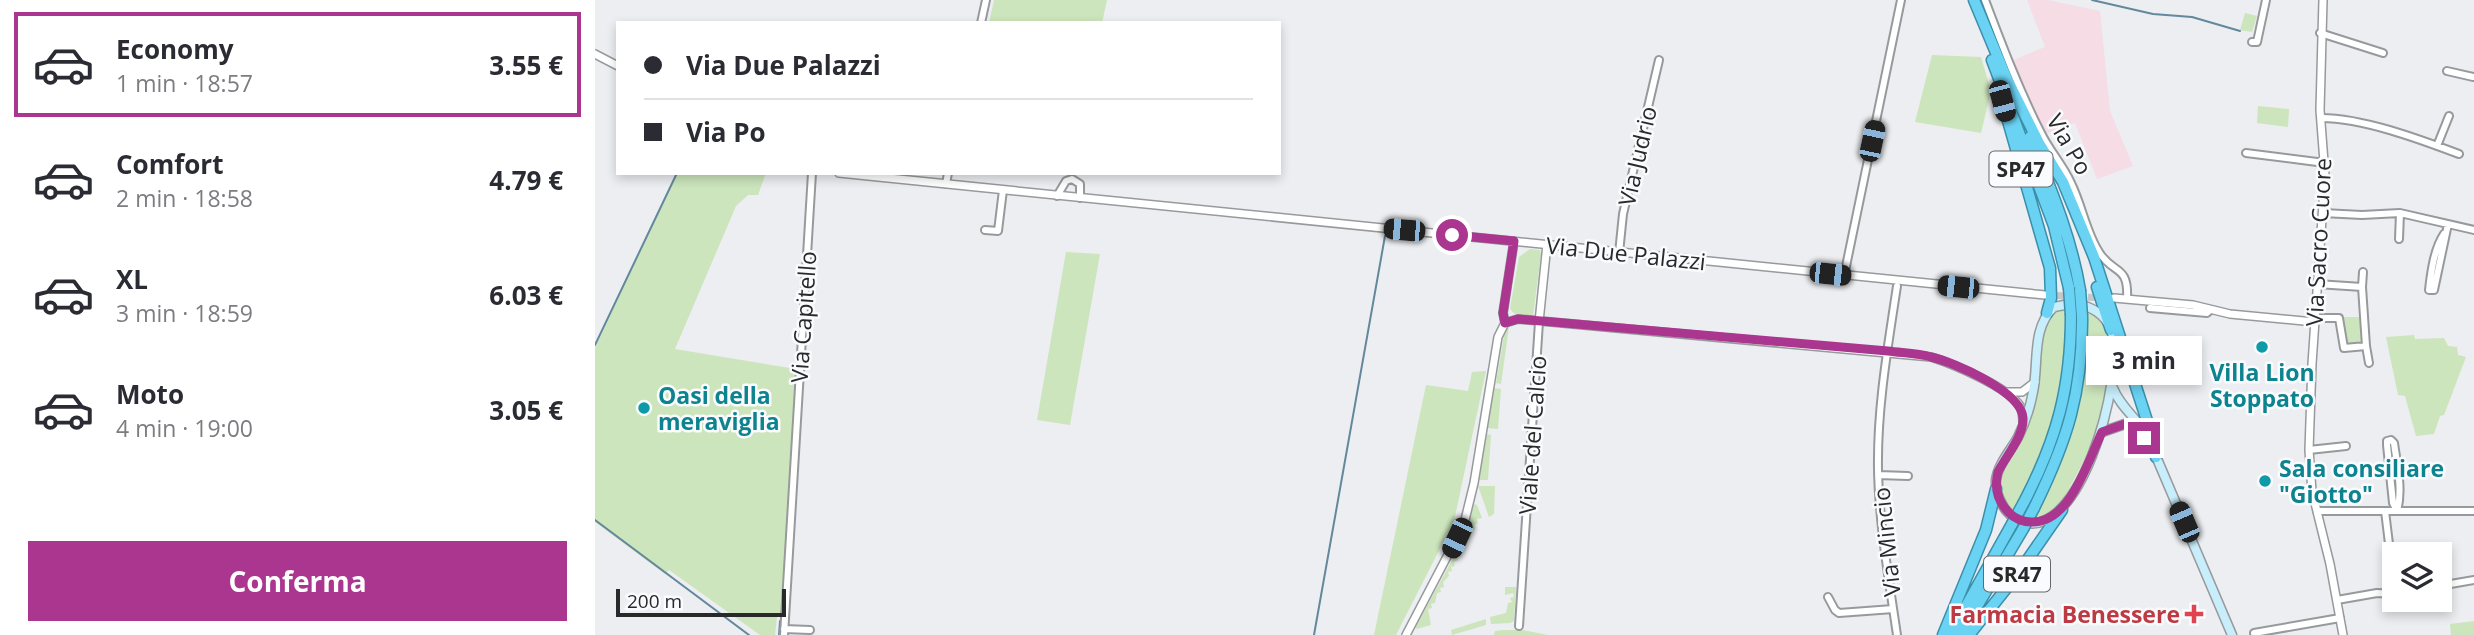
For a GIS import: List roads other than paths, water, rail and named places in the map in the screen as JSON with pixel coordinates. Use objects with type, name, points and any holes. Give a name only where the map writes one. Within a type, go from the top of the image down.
[{"type":"highway","name":"SP47","points":[[1968,0],[2054,226],[2076,316]]},
{"type":"highway","name":"SP47","points":[[1975,0],[2064,223],[2075,259],[2080,290],[2076,316]]},
{"type":"highway","name":"SP47","points":[[1990,55],[2050,268],[2051,290],[2047,313]]},
{"type":"highway","name":"SP47","points":[[2007,79],[2039,143],[2063,182],[2094,257],[2153,437],[2156,457]]},
{"type":"highway","name":"SP47","points":[[2077,218],[2111,330]]},
{"type":"highway","name":"SR47","points":[[1950,635],[2024,502],[2052,444],[2064,402],[2076,316]]},
{"type":"highway","name":"SR47","points":[[1960,635],[2023,529],[2056,463],[2072,418],[2080,378],[2076,316]]},
{"type":"highway","name":"SR47","points":[[1943,635],[1986,530],[1996,489]]},
{"type":"highway","name":"SR47","points":[[1969,635],[2017,575],[2062,510]]},
{"type":"main road","points":[[2047,313],[2063,304],[2088,306],[2098,312],[2111,330]]},
{"type":"main road","name":"SR47","points":[[1996,489],[1998,472],[2023,426],[2035,382],[2039,334],[2047,313]]},
{"type":"main road","name":"SR47","points":[[2062,510],[2102,432],[2112,385],[2114,353],[2111,330]]},
{"type":"main road","points":[[2112,385],[2123,408],[2144,428],[2232,635]]},
{"type":"main road","points":[[2102,432],[2125,424],[2132,426],[2138,429],[2156,457]]},
{"type":"main road","points":[[1996,489],[2002,505],[2011,516],[2022,521],[2044,521],[2062,510]]},
{"type":"street","points":[[981,21],[986,0]]},
{"type":"street","points":[[1844,276],[1901,0]]},
{"type":"street","name":"Via Po","points":[[1985,0],[2029,110],[2076,193],[2098,251],[2106,262],[2123,273],[2126,279],[2127,299]]},
{"type":"street","points":[[2252,42],[2257,42],[2266,0]]},
{"type":"street","name":"Via Sacro Cuore","points":[[2323,0],[2321,118],[2325,163],[2314,320],[2309,450],[2312,491],[2343,635]]},
{"type":"street","points":[[2321,33],[2383,53]]},
{"type":"street","points":[[595,54],[616,65]]},
{"type":"street","name":"Via Judrio","points":[[1619,253],[1623,214],[1659,60]]},
{"type":"street","points":[[2447,71],[2473,77],[2474,66]]},
{"type":"street","points":[[2437,146],[2449,116]]},
{"type":"street","points":[[2321,118],[2344,119],[2459,154]]},
{"type":"street","points":[[2246,153],[2325,163]]},
{"type":"street","name":"Via Capitello","points":[[810,630],[784,632],[812,175]]},
{"type":"street","name":"Via Due Palazzi","points":[[858,175],[2045,295]]},
{"type":"street","points":[[946,184],[948,175]]},
{"type":"street","points":[[1057,196],[1066,181],[1072,179],[1080,184],[1080,198]]},
{"type":"street","points":[[985,230],[998,231],[1003,190]]},
{"type":"street","points":[[2323,213],[2400,213],[2474,230]]},
{"type":"street","points":[[2399,239],[2400,213]]},
{"type":"street","points":[[2445,233],[2429,290],[2434,290],[2448,224]]},
{"type":"street","points":[[1406,635],[1464,524],[1474,483],[1498,337],[1505,323],[1503,313],[1514,241]]},
{"type":"street","name":"Viale del Calcio","points":[[1519,625],[1539,322],[1547,244]]},
{"type":"street","points":[[2363,272],[2369,363]]},
{"type":"street","points":[[2317,284],[2362,287]]},
{"type":"street","name":"Via Mincio","points":[[1897,286],[1880,422],[1878,475],[1897,635]]},
{"type":"street","points":[[2114,298],[2193,305],[2229,314],[2314,320],[2339,317],[2344,348],[2366,346]]},
{"type":"street","points":[[2150,308],[2207,313],[2210,310]]},
{"type":"street","points":[[1505,323],[1518,319],[1917,354],[1945,361],[2012,397],[2021,408],[2023,426]]},
{"type":"street","points":[[2003,391],[2022,392],[2035,382]]},
{"type":"street","points":[[2392,440],[2398,478],[2397,511],[2393,503],[2387,445],[2387,441],[2392,440]]},
{"type":"street","points":[[2309,450],[2346,446]]},
{"type":"street","name":"Via Mincio","points":[[1878,475],[1908,476]]},
{"type":"street","points":[[2317,511],[2474,511]]},
{"type":"street","points":[[2385,511],[2389,542]]},
{"type":"street","points":[[2452,584],[2474,580]]},
{"type":"street","points":[[2337,600],[2382,593]]},
{"type":"street","name":"Via Mincio","points":[[1828,597],[1839,613],[1893,609]]},
{"type":"street","points":[[2255,633],[2340,618]]},
{"type":"waterway","points":[[2092,0],[2153,14],[2192,17],[2240,31]]},
{"type":"waterway","points":[[595,345],[676,175]]},
{"type":"waterway","points":[[1314,635],[1385,236]]},
{"type":"waterway","points":[[595,520],[749,635]]},
{"type":"waterway","points":[[779,635],[780,621]]},
{"type":"tunnel","points":[[2046,295],[2104,298]]},
{"type":"place","name":"Villa Lion Stoppato","points":[[2262,347]]},
{"type":"place","name":"Oasi della meraviglia","points":[[644,408]]},
{"type":"place","name":"Sala consiliare \"Giotto\"","points":[[2265,481]]},
{"type":"place","name":"Farmacia Benessere","points":[[2194,614]]}]
